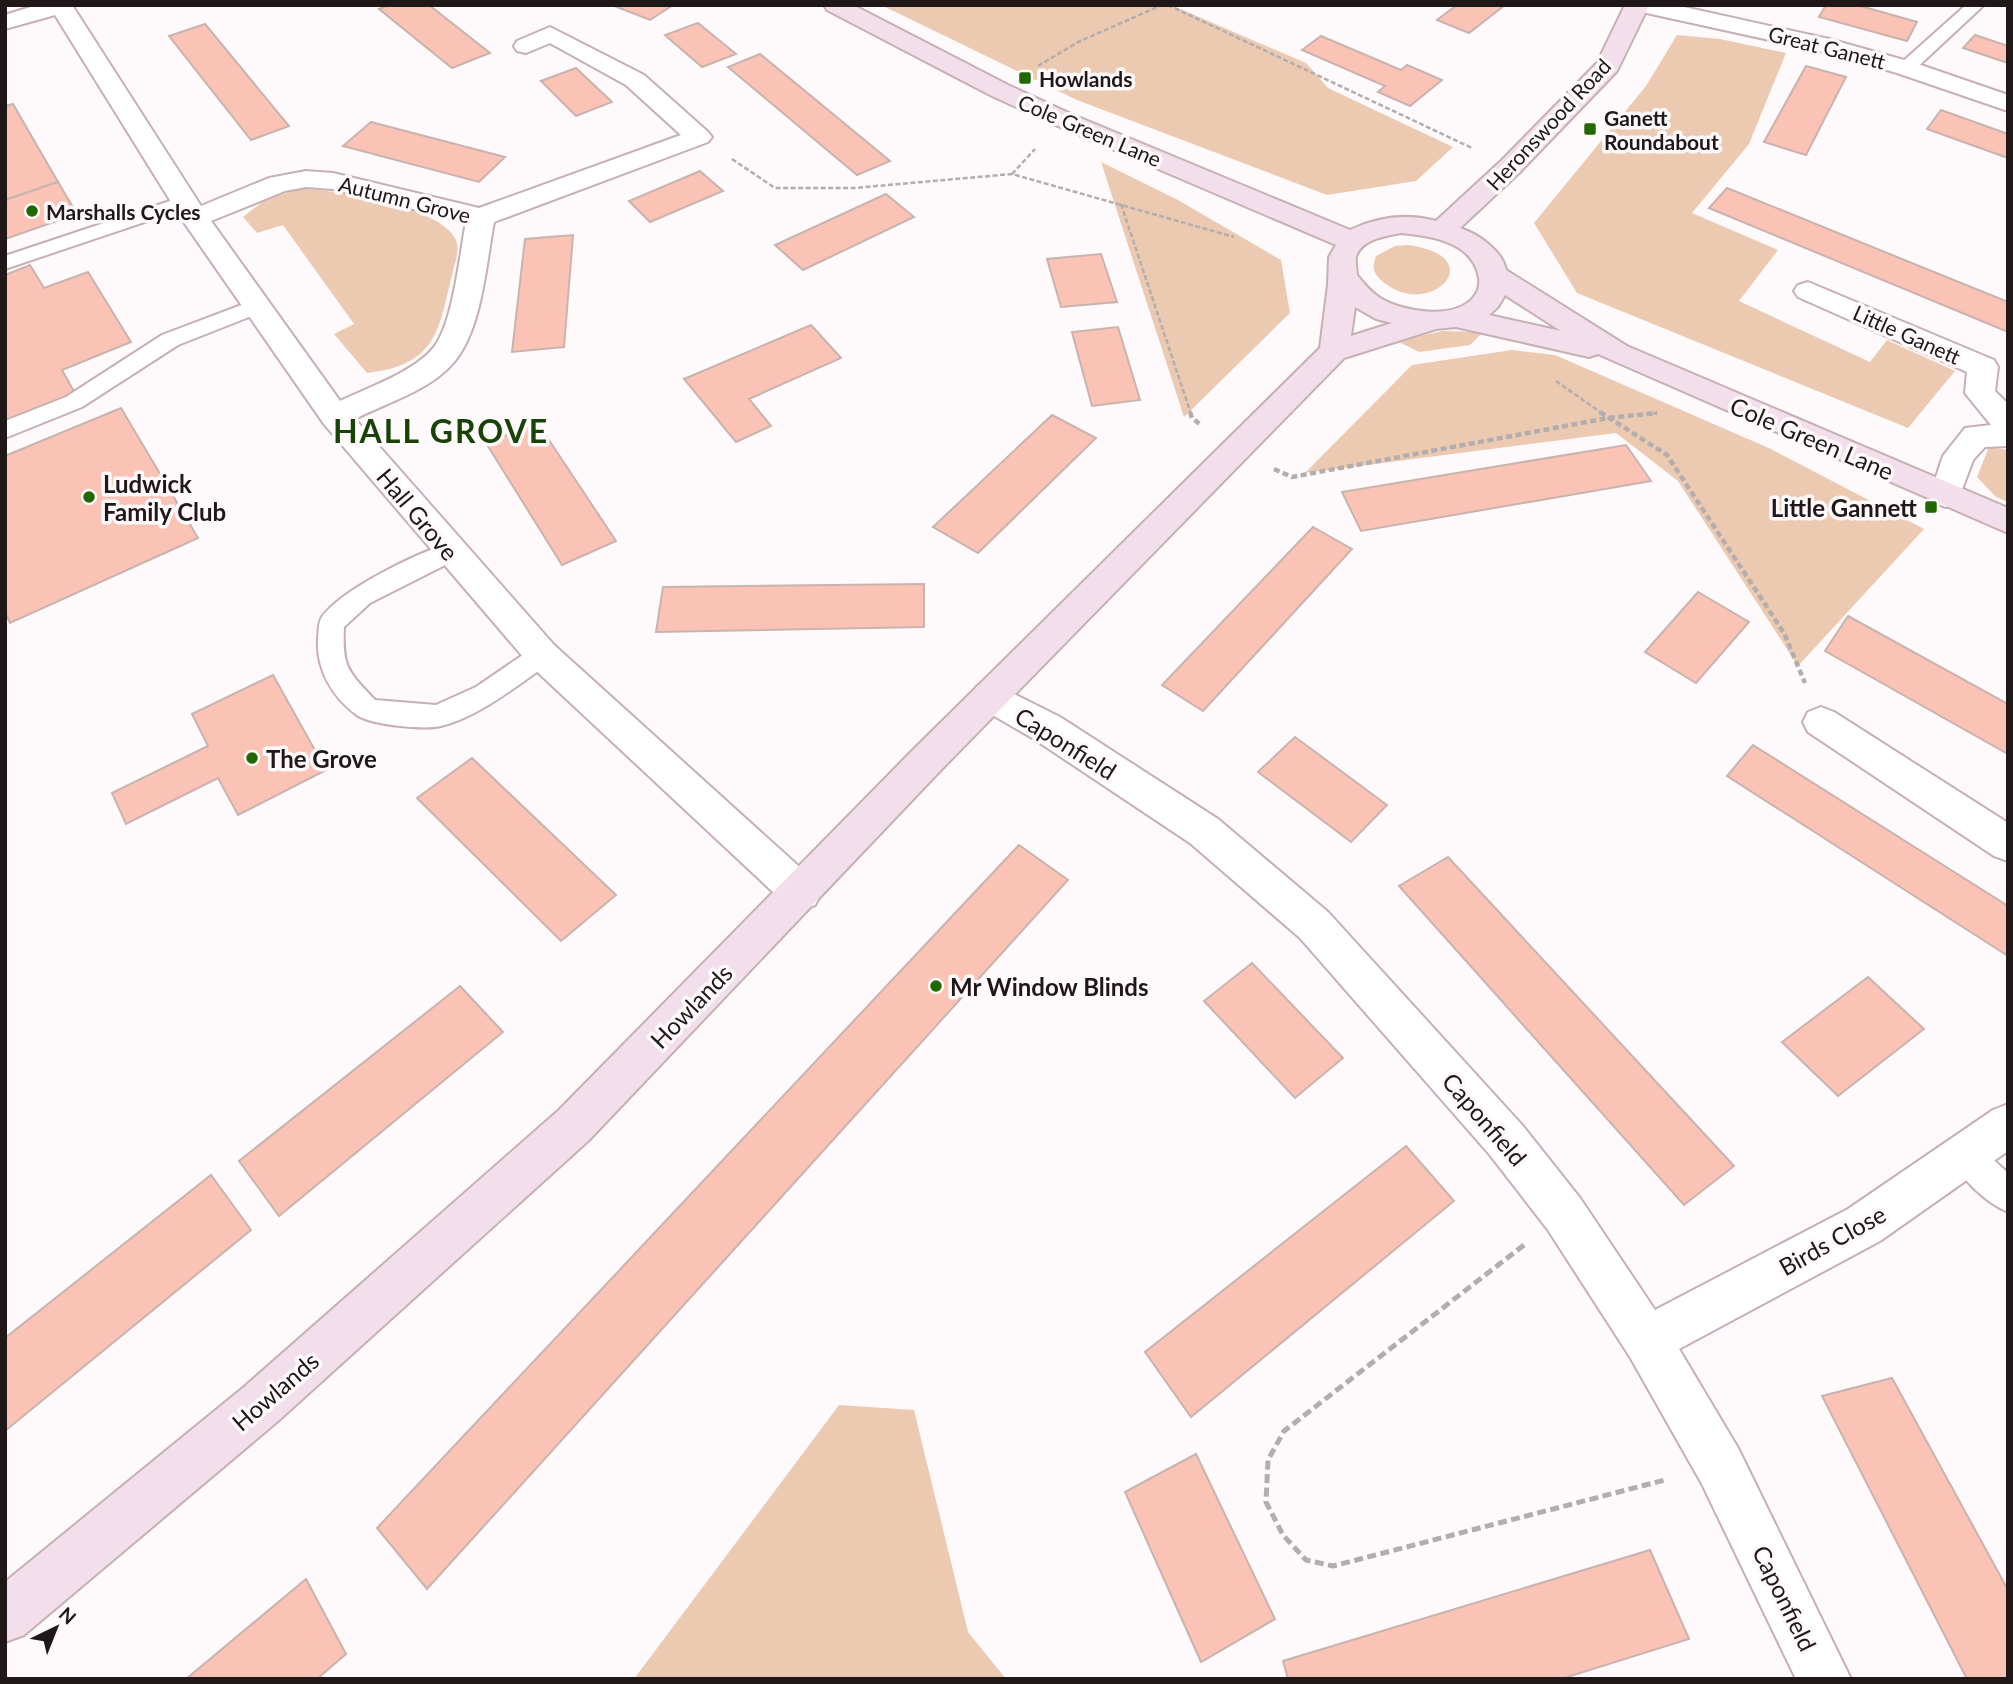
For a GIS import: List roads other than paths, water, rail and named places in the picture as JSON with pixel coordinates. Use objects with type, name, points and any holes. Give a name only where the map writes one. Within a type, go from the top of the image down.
[{"type":"street","points":[[5,22],[60,5]]},
{"type":"street","name":"Hall Grove","points":[[60,5],[190,210],[335,416],[542,656],[671,771],[801,893]]},
{"type":"street","name":"Cole Green Lane","points":[[835,5],[999,90],[1352,241]]},
{"type":"street","name":"Heronswood Road","points":[[1442,230],[1511,166],[1608,66],[1637,5]]},
{"type":"street","name":"Great Ganett","points":[[1642,5],[1817,43],[1906,68],[2008,104]]},
{"type":"street","points":[[481,217],[699,137],[635,80],[550,34],[526,46]]},
{"type":"street","name":"Autumn Grove","points":[[190,210],[278,184],[306,179],[333,181],[481,217],[455,335],[444,355],[421,371],[335,416]]},
{"type":"street","points":[[1334,351],[1343,256],[1352,241],[1368,231],[1382,227],[1413,225],[1442,230],[1480,250],[1490,262],[1496,276],[1493,292],[1478,309],[1443,319],[1398,317],[1373,306],[1354,293],[1343,276]]},
{"type":"street","name":"Cole Green Lane","points":[[1496,276],[1617,353],[2008,521]]},
{"type":"street","name":"Little Ganett","points":[[1808,291],[1983,367],[1980,393],[2008,424]]},
{"type":"street","name":"Cole Green Lane","points":[[1443,319],[1617,353]]},
{"type":"street","name":"Howlands","points":[[5,1616],[261,1404],[574,1125],[990,696],[1334,351],[1443,319]]},
{"type":"street","points":[[1947,495],[1959,456],[1976,436],[2008,435]]},
{"type":"street","name":"Caponfield","points":[[990,696],[1046,728],[1204,831],[1314,925],[1506,1140],[1564,1214],[1647,1340],[1720,1466],[1824,1679]]},
{"type":"street","points":[[1821,722],[2008,844]]},
{"type":"street","name":"Birds Close","points":[[1647,1340],[1864,1225],[2008,1125]]},
{"type":"lane","points":[[1906,68],[1976,5]]},
{"type":"lane","points":[[5,263],[190,210]]},
{"type":"lane","points":[[5,430],[74,402],[170,340],[257,306]]},
{"type":"lane","points":[[450,552],[361,596],[332,623],[330,650],[335,676],[367,708],[396,714],[438,716],[485,694],[542,656]]},
{"type":"lane","points":[[1966,1156],[2008,1196]]},
{"type":"place","name":"Howlands","points":[[1025,78]]},
{"type":"place","name":"Ganett Roundabout","points":[[1590,129]]},
{"type":"place","name":"Marshalls Cycles","points":[[32,211]]},
{"type":"place","name":"Ludwick Family Club","points":[[89,497]]},
{"type":"place","name":"Little Gannett","points":[[1931,507]]},
{"type":"place","name":"The Grove","points":[[252,758]]},
{"type":"place","name":"Mr Window Blinds","points":[[936,986]]},
{"type":"district","name":"HALL GROVE","points":[[441,430]]}]
